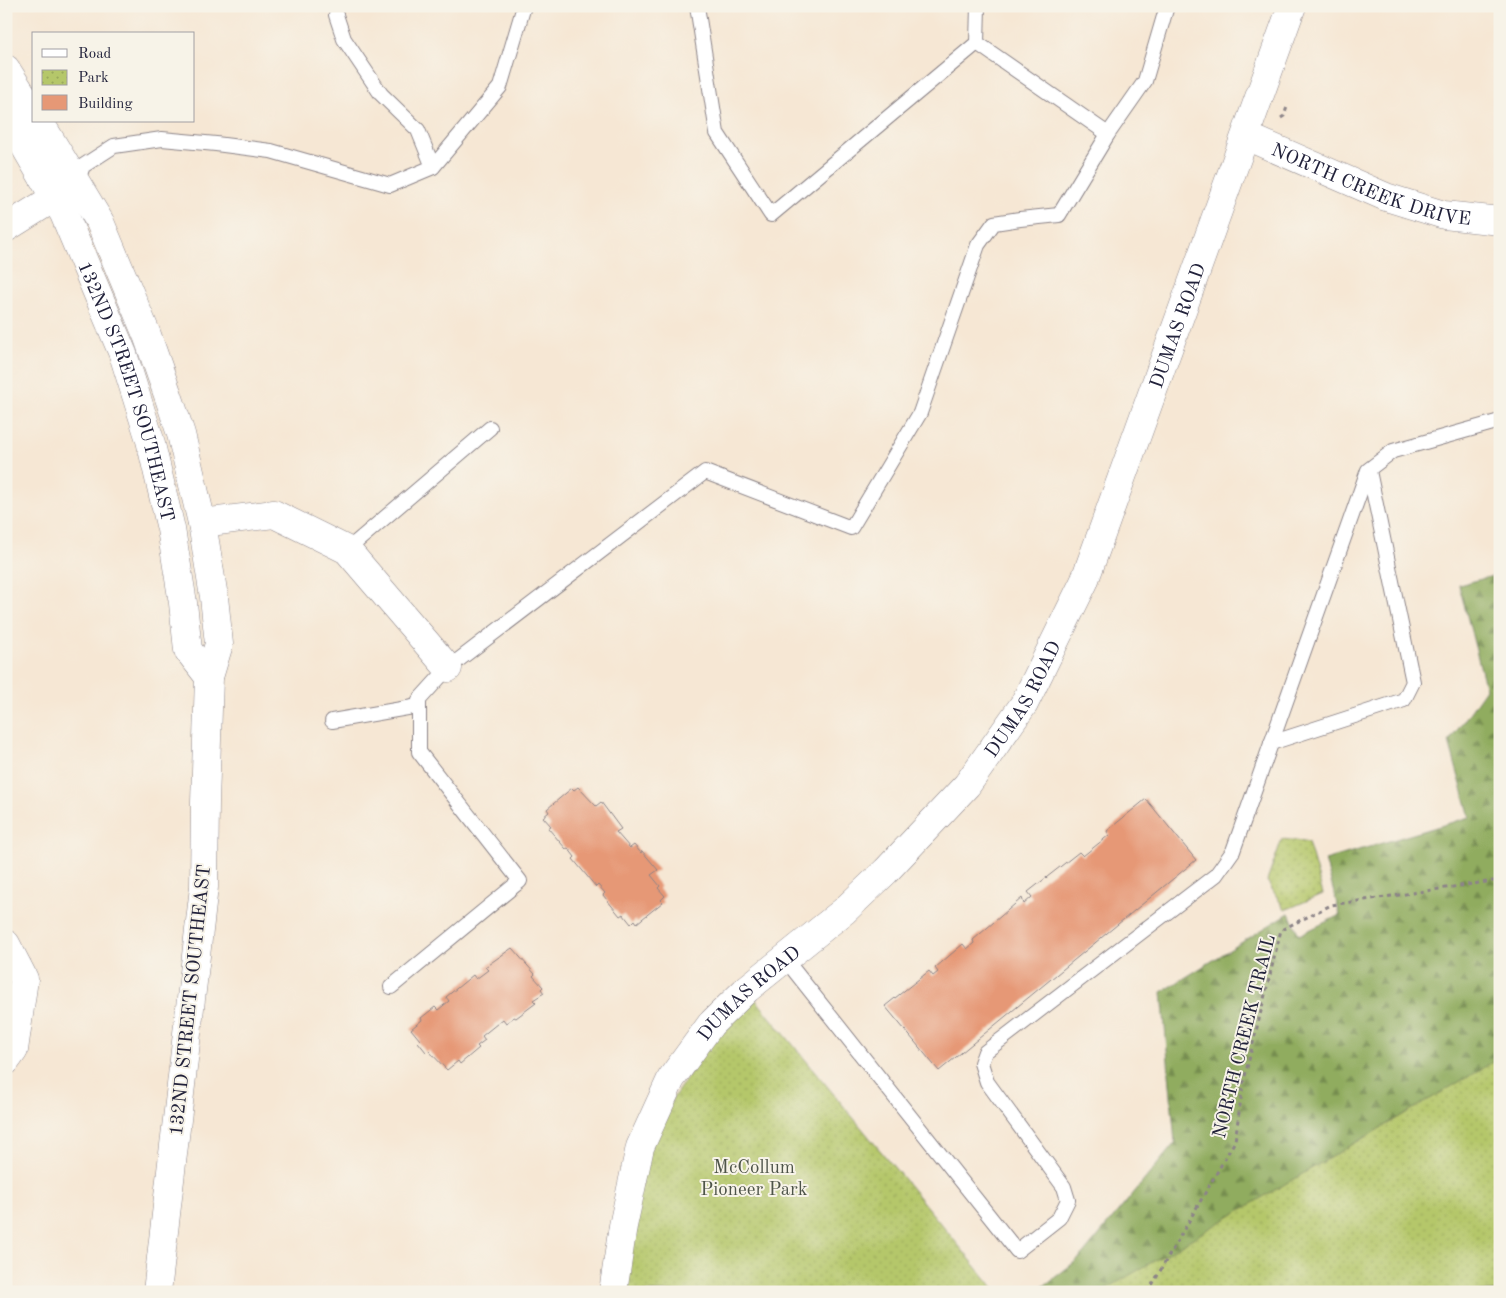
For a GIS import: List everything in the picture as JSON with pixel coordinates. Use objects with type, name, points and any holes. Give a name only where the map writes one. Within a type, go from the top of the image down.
[{"type":"street","name":"DUMAS ROAD","points":[[613,1292],[623,1226],[640,1147],[671,1079],[711,1024],[747,988],[844,911],[886,871],[947,807],[967,785],[1024,704],[1084,582],[1292,6]]},
{"type":"street","points":[[6,69],[32,110]]},
{"type":"street","name":"132ND STREET SOUTHEAST","points":[[6,118],[17,133],[64,214],[123,354],[150,440],[171,529],[183,603],[188,650],[209,677]]},
{"type":"street","name":"132ND STREET SOUTHEAST","points":[[40,122],[100,222],[147,335],[181,434],[202,523],[220,644],[209,677],[204,887],[157,1292]]},
{"type":"street","name":"NORTH CREEK DRIVE","points":[[1246,136],[1386,196],[1444,216],[1500,221]]},
{"type":"street","points":[[6,228],[54,198]]},
{"type":"street","points":[[202,523],[274,514],[347,550],[448,668]]},
{"type":"street","points":[[6,944],[24,979],[14,1050],[6,1062]]},
{"type":"lane","points":[[77,183],[83,166],[114,146],[162,139],[271,151],[390,185],[433,167],[500,87],[524,6]]},
{"type":"lane","points":[[697,6],[717,133],[771,215],[977,43],[978,6]]},
{"type":"lane","points":[[391,987],[520,881],[419,752],[419,700],[448,668],[705,472],[851,528],[920,413],[978,245],[994,223],[1059,215],[1108,134],[1145,81],[1167,6]]},
{"type":"lane","points":[[336,15],[344,39],[381,94],[418,130],[433,167]]},
{"type":"lane","points":[[977,43],[1108,134]]},
{"type":"lane","points":[[785,959],[1017,1251],[1059,1218],[1068,1200],[1064,1187],[986,1082],[981,1063],[985,1052],[1216,875],[1233,851],[1368,470],[1393,450],[1500,421]]},
{"type":"lane","points":[[347,550],[490,428]]},
{"type":"lane","points":[[1271,743],[1404,700],[1413,682],[1368,470]]},
{"type":"lane","points":[[332,721],[419,706]]},
{"type":"path","name":"NORTH CREEK TRAIL","points":[[1148,1292],[1235,1141],[1242,1084],[1281,930],[1331,905],[1500,880]]},
{"type":"green space","points":[[1500,574],[1500,1292],[1036,1292],[1080,1258],[1175,1143],[1162,992],[1289,913],[1299,935],[1340,915],[1325,860],[1470,817],[1449,742],[1486,689],[1459,585]]},
{"type":"green space","points":[[1282,839],[1308,842],[1323,894],[1285,910],[1267,881]]},
{"type":"green space","name":"McCollum Pioneer Park","points":[[747,989],[997,1292],[613,1292],[640,1147]]},
{"type":"green space","points":[[1500,1058],[1500,1292],[1101,1292]]},
{"type":"building","points":[[578,787],[596,806],[601,802],[621,829],[616,832],[630,848],[634,845],[641,853],[642,851],[658,870],[651,875],[665,896],[661,900],[663,902],[637,923],[635,920],[631,924],[623,914],[620,916],[603,895],[605,893],[598,885],[596,887],[573,859],[575,857],[568,848],[566,849],[548,828],[551,826],[543,817],[549,812],[547,809],[572,788],[574,790]]},
{"type":"building","points":[[1146,799],[1196,860],[939,1071],[885,1006],[929,971],[933,976],[938,972],[935,968],[963,944],[967,949],[974,943],[973,940],[1022,898],[1024,904],[1032,897],[1028,892],[1079,852],[1083,856],[1109,835],[1107,831]]},
{"type":"building","points":[[512,948],[535,974],[533,976],[543,987],[541,989],[544,993],[533,1000],[536,1003],[516,1018],[514,1017],[506,1023],[503,1019],[482,1036],[485,1040],[477,1046],[479,1048],[460,1064],[458,1061],[447,1070],[428,1050],[426,1052],[418,1042],[420,1040],[411,1029],[435,1007],[438,1010],[449,1001],[446,997],[473,975],[476,979],[488,970],[485,967]]}]
